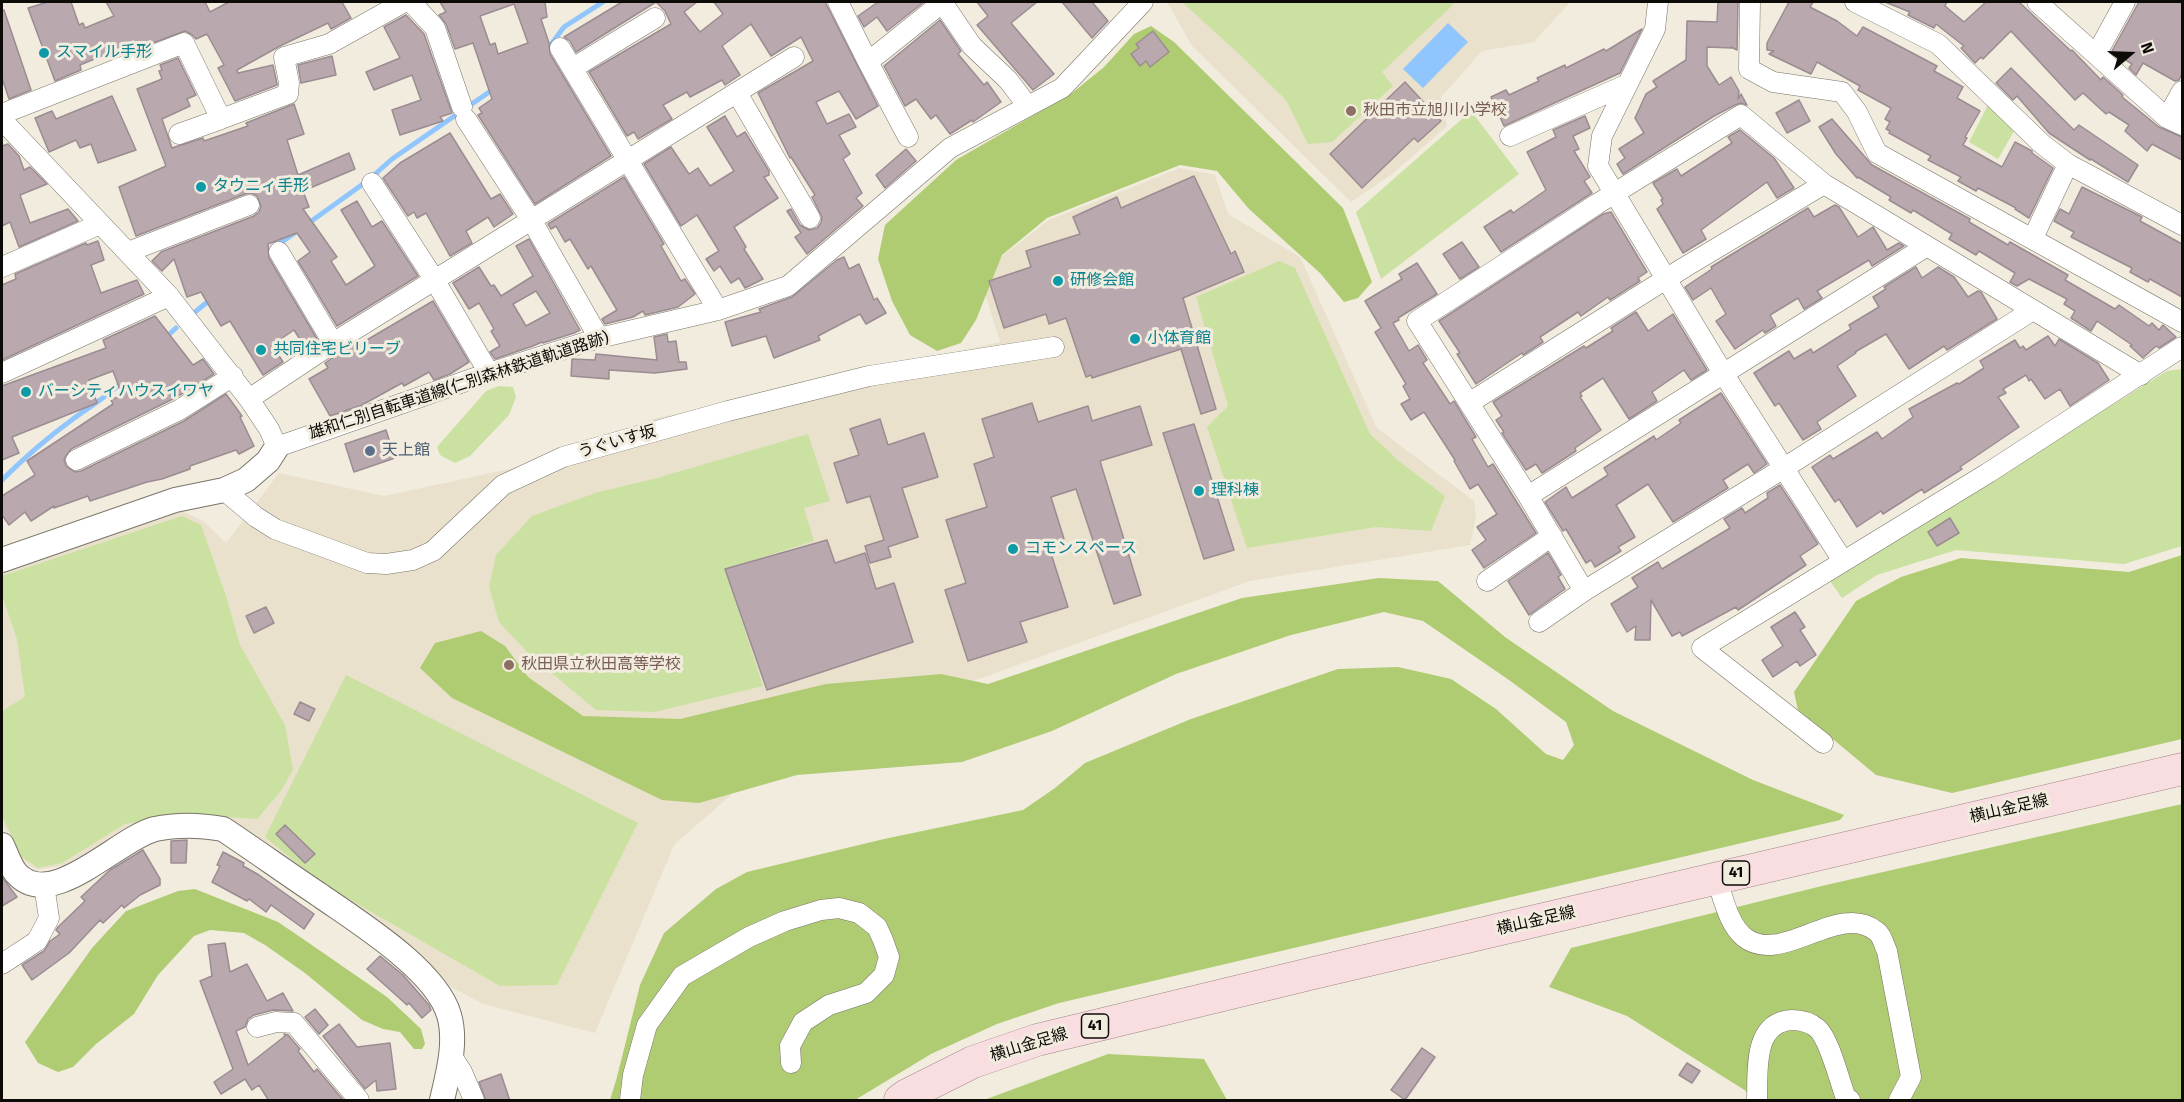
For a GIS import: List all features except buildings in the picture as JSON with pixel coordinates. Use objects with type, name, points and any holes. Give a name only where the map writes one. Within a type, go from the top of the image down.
[{"type":"main road","name":"横山金足線","points":[[900,1101],[907,1095],[973,1062],[1036,1040],[2182,769]]},
{"type":"street","points":[[179,134],[288,94],[290,83],[284,57],[329,44],[404,2]]},
{"type":"street","points":[[411,2],[435,28],[464,113],[532,221],[599,338]]},
{"type":"street","points":[[838,2],[908,137]]},
{"type":"street","points":[[868,62],[943,2],[972,46],[1008,80],[1027,105]]},
{"type":"street","name":"雄和仁別自転車道線(仁別森林鉄道軌道路跡)","points":[[277,447],[489,373],[599,338],[718,310],[788,286],[950,148],[1062,88],[1143,2]]},
{"type":"street","points":[[1658,2],[1655,29],[1602,136],[1598,166],[1723,373],[1842,561]]},
{"type":"street","points":[[1750,2],[1749,69],[1773,82],[1842,92],[1857,112],[1877,153],[2182,322]]},
{"type":"street","points":[[1855,2],[1938,44],[2042,144],[2068,164],[2182,225]]},
{"type":"street","points":[[2037,2],[2175,122],[2182,92]]},
{"type":"street","points":[[2097,53],[2125,2]]},
{"type":"street","points":[[573,68],[655,18]]},
{"type":"street","points":[[2,114],[184,43],[221,118]]},
{"type":"street","points":[[560,48],[718,310]]},
{"type":"street","points":[[249,399],[434,279],[532,221],[794,57]]},
{"type":"street","points":[[1510,136],[1628,84]]},
{"type":"street","points":[[737,93],[810,218]]},
{"type":"street","points":[[1584,591],[1528,496],[1417,321],[1614,194],[1742,115],[1824,184],[2141,375]]},
{"type":"street","points":[[2,120],[169,296],[233,376],[269,429],[277,447],[268,461],[246,480],[224,490],[175,500],[2,560]]},
{"type":"street","points":[[2033,238],[2068,164]]},
{"type":"street","points":[[372,183],[434,279],[489,373]]},
{"type":"street","points":[[1469,403],[1824,184]]},
{"type":"street","points":[[128,252],[249,205]]},
{"type":"street","points":[[2,267],[100,224]]},
{"type":"street","points":[[1528,496],[1927,246]]},
{"type":"street","points":[[279,252],[333,343]]},
{"type":"street","points":[[2,373],[169,296]]},
{"type":"street","points":[[1539,622],[1584,591],[1784,468],[2033,310]]},
{"type":"street","name":"うぐいす坂","points":[[224,490],[256,517],[276,529],[367,563],[386,564],[414,560],[433,551],[503,485],[564,457],[728,411],[869,376],[1054,348]]},
{"type":"street","points":[[1823,743],[1702,648],[1988,473],[2181,350]]},
{"type":"street","points":[[76,460],[179,410],[233,376]]},
{"type":"street","points":[[1487,581],[1552,536]]},
{"type":"street","points":[[2,844],[16,873],[33,884],[44,885],[63,882],[129,841],[154,829],[196,824],[223,829],[389,944],[420,972],[445,1002],[452,1031],[451,1055],[442,1101]]},
{"type":"street","points":[[1716,878],[1734,925],[1742,936],[1751,942],[1766,945],[1783,942],[1850,923],[1862,923],[1878,932],[1887,951],[1911,1077],[1899,1101]]},
{"type":"street","points":[[2,964],[37,941],[49,918],[44,885]]},
{"type":"street","points":[[630,1101],[633,1075],[647,1025],[682,976],[749,937],[785,921],[821,910],[839,908],[859,913],[877,927],[883,940],[889,957],[884,975],[866,993],[829,1005],[803,1022],[790,1046],[791,1064]]},
{"type":"street","points":[[1757,1101],[1761,1041],[1772,1027],[1789,1020],[1804,1021],[1818,1029],[1828,1044],[1846,1098],[1850,1101]]},
{"type":"street","points":[[257,1027],[276,1022],[294,1023],[359,1101]]},
{"type":"street","points":[[451,1055],[462,1072],[474,1101]]},
{"type":"shaded area","name":"秋田市立旭川小学校","points":[[1167,2],[1570,2],[1534,42],[1482,51],[1441,97],[1447,126],[1391,175],[1351,202],[1192,46]]},
{"type":"shaded area","name":"秋田県立秋田高等学校","points":[[1180,168],[1215,175],[1228,214],[1300,257],[1377,428],[1474,501],[1476,516],[1470,545],[1250,581],[782,750],[674,845],[595,1033],[483,1004],[451,987],[411,947],[316,887],[249,832],[228,820],[185,815],[130,827],[65,865],[37,870],[20,859],[2,823],[2,571],[182,511],[203,521],[226,543],[279,473],[384,496],[510,469],[653,419],[1000,342],[979,274],[1049,220]]},
{"type":"green space","points":[[1182,2],[1456,2],[1382,72],[1393,86],[1332,142],[1308,144],[1286,100]]},
{"type":"green space","points":[[1151,26],[1174,42],[1343,208],[1372,282],[1358,298],[1344,302],[1320,273],[1249,209],[1217,171],[1180,165],[1047,218],[1002,255],[976,320],[961,343],[937,351],[910,335],[892,301],[878,259],[885,225],[956,160],[1072,93],[1104,67],[1134,34]]},
{"type":"green space","points":[[1988,105],[2014,131],[1998,159],[1969,142]]},
{"type":"green space","points":[[1471,111],[1519,174],[1381,279],[1356,212]]},
{"type":"green space","points":[[1279,261],[1295,268],[1370,434],[1400,462],[1445,496],[1431,531],[1376,527],[1247,548],[1207,427],[1228,406],[1196,297]]},
{"type":"green space","points":[[2182,369],[2182,546],[2124,564],[1956,550],[1877,575],[1842,598],[1830,581],[2167,371]]},
{"type":"green space","points":[[499,386],[513,387],[516,397],[509,415],[470,456],[455,463],[440,455],[437,447],[486,391]]},
{"type":"green space","points":[[808,434],[830,501],[804,508],[814,541],[725,569],[763,686],[654,712],[596,710],[530,655],[499,622],[489,587],[496,555],[532,516],[595,493],[657,478]]},
{"type":"green space","points":[[182,516],[201,525],[226,596],[240,645],[285,725],[293,770],[281,791],[257,819],[185,814],[125,824],[62,863],[38,868],[22,857],[2,816],[2,711],[25,697],[17,639],[2,596],[2,576]]},
{"type":"green space","points":[[2182,555],[2182,739],[1952,793],[1876,775],[1798,710],[1794,692],[1856,601],[1901,577],[1961,558],[2129,572]]},
{"type":"green space","points":[[1379,578],[1438,581],[1505,637],[1613,711],[1753,780],[1844,815],[1840,820],[1059,1003],[997,1024],[931,1054],[855,1100],[610,1100],[640,985],[664,933],[716,889],[747,872],[884,839],[1023,810],[1085,763],[1191,719],[1338,669],[1398,667],[1451,679],[1496,709],[1546,754],[1563,760],[1574,745],[1566,722],[1423,621],[1384,612],[1291,635],[1176,674],[1052,731],[962,762],[797,775],[699,803],[662,800],[452,698],[420,668],[435,643],[481,631],[505,646],[528,677],[583,716],[680,719],[826,684],[941,674],[988,684],[1242,598]]},
{"type":"green space","points":[[346,675],[638,823],[557,985],[500,986],[321,883],[265,837]]},
{"type":"green space","points":[[2182,804],[2182,1100],[1751,1100],[1746,1091],[1627,1016],[1549,987],[1571,948],[1826,885]]},
{"type":"green space","points":[[195,889],[278,922],[387,997],[421,1029],[425,1044],[422,1049],[414,1049],[400,1032],[383,1029],[362,1020],[305,973],[244,933],[210,930],[194,936],[158,975],[134,1014],[96,1044],[73,1067],[58,1072],[38,1063],[25,1042],[92,948],[126,911],[178,891]]},
{"type":"green space","points":[[1108,1054],[1204,1059],[1227,1100],[984,1100]]},
{"type":"water","points":[[1448,23],[1468,42],[1423,88],[1403,69]]},
{"type":"waterway","points":[[546,51],[564,27],[603,2]]},
{"type":"waterway","points":[[373,176],[392,159],[495,88]]},
{"type":"waterway","points":[[306,225],[363,184]]},
{"type":"waterway","points":[[276,246],[296,232]]},
{"type":"waterway","points":[[195,312],[211,299]]},
{"type":"waterway","points":[[164,339],[176,328]]},
{"type":"waterway","points":[[2,480],[45,441],[122,382]]},
{"type":"place","name":"スマイル手形","points":[[44,53]]},
{"type":"place","name":"秋田市立旭川小学校","points":[[1351,111]]},
{"type":"place","name":"タウニィ手形","points":[[201,187]]},
{"type":"place","name":"研修会館","points":[[1058,281]]},
{"type":"place","name":"小体育館","points":[[1135,339]]},
{"type":"place","name":"共同住宅ビリーブ","points":[[261,350]]},
{"type":"place","name":"バーシティハウスイワヤ","points":[[26,392]]},
{"type":"place","name":"天上館","points":[[370,451]]},
{"type":"place","name":"理科棟","points":[[1199,491]]},
{"type":"place","name":"コモンスペース","points":[[1013,549]]},
{"type":"place","name":"秋田県立秋田高等学校","points":[[509,665]]}]
